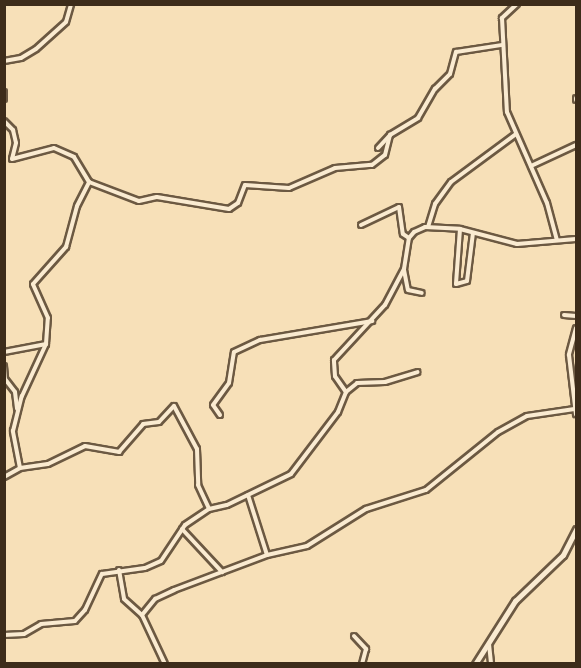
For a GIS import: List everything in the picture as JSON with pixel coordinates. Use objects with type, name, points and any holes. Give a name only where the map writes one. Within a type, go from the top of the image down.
[{"type":"street","points":[[4,61],[21,58],[49,38],[66,22],[71,4]]},
{"type":"street","points":[[518,4],[502,18],[507,112],[557,240]]},
{"type":"street","points":[[378,148],[390,135],[418,118],[435,89],[450,74],[456,52],[502,45]]},
{"type":"street","points":[[4,92],[4,99]]},
{"type":"street","points":[[4,121],[13,130],[16,143],[12,159],[54,148],[74,157],[89,182],[139,201],[157,196],[229,209],[237,203],[244,185],[289,188],[335,168],[372,165],[385,156],[390,135]]},
{"type":"street","points":[[428,227],[435,204],[451,182],[516,134]]},
{"type":"street","points":[[530,166],[576,145]]},
{"type":"street","points":[[20,468],[13,431],[18,409],[46,344],[48,318],[33,284],[66,247],[77,206],[89,182]]},
{"type":"street","points":[[361,225],[399,207],[403,234],[409,238]]},
{"type":"street","points":[[409,238],[428,227],[460,229],[517,244],[576,239]]},
{"type":"street","points":[[460,229],[456,284],[467,281],[473,233]]},
{"type":"street","points":[[409,238],[404,269],[408,290],[422,293]]},
{"type":"street","points":[[346,392],[335,376],[334,360],[373,321],[404,269]]},
{"type":"street","points":[[564,315],[576,316]]},
{"type":"street","points":[[220,415],[213,405],[229,383],[234,352],[260,340],[373,321]]},
{"type":"street","points":[[576,328],[569,355],[573,409],[576,415]]},
{"type":"street","points":[[4,352],[46,344]]},
{"type":"street","points":[[569,355],[576,355]]},
{"type":"street","points":[[4,366],[5,379],[15,392],[18,409]]},
{"type":"street","points":[[4,635],[24,634],[41,624],[75,621],[85,610],[102,574],[145,568],[160,561],[182,529],[209,509],[248,495],[295,469],[338,412],[346,392],[363,381],[385,382],[418,372]]},
{"type":"street","points":[[4,477],[20,468],[48,464],[85,446],[119,452],[143,424],[159,422],[174,406],[197,449],[198,485],[209,509]]},
{"type":"street","points":[[142,615],[155,598],[267,555],[307,546],[366,509],[426,490],[498,432],[527,416],[573,409]]},
{"type":"street","points":[[248,495],[267,555]]},
{"type":"street","points":[[182,529],[222,572]]},
{"type":"street","points":[[475,663],[528,585],[563,555],[576,529]]},
{"type":"street","points":[[119,570],[124,599],[142,615],[165,663]]},
{"type":"street","points":[[354,636],[366,649],[362,663]]},
{"type":"street","points":[[489,644],[491,663]]}]
